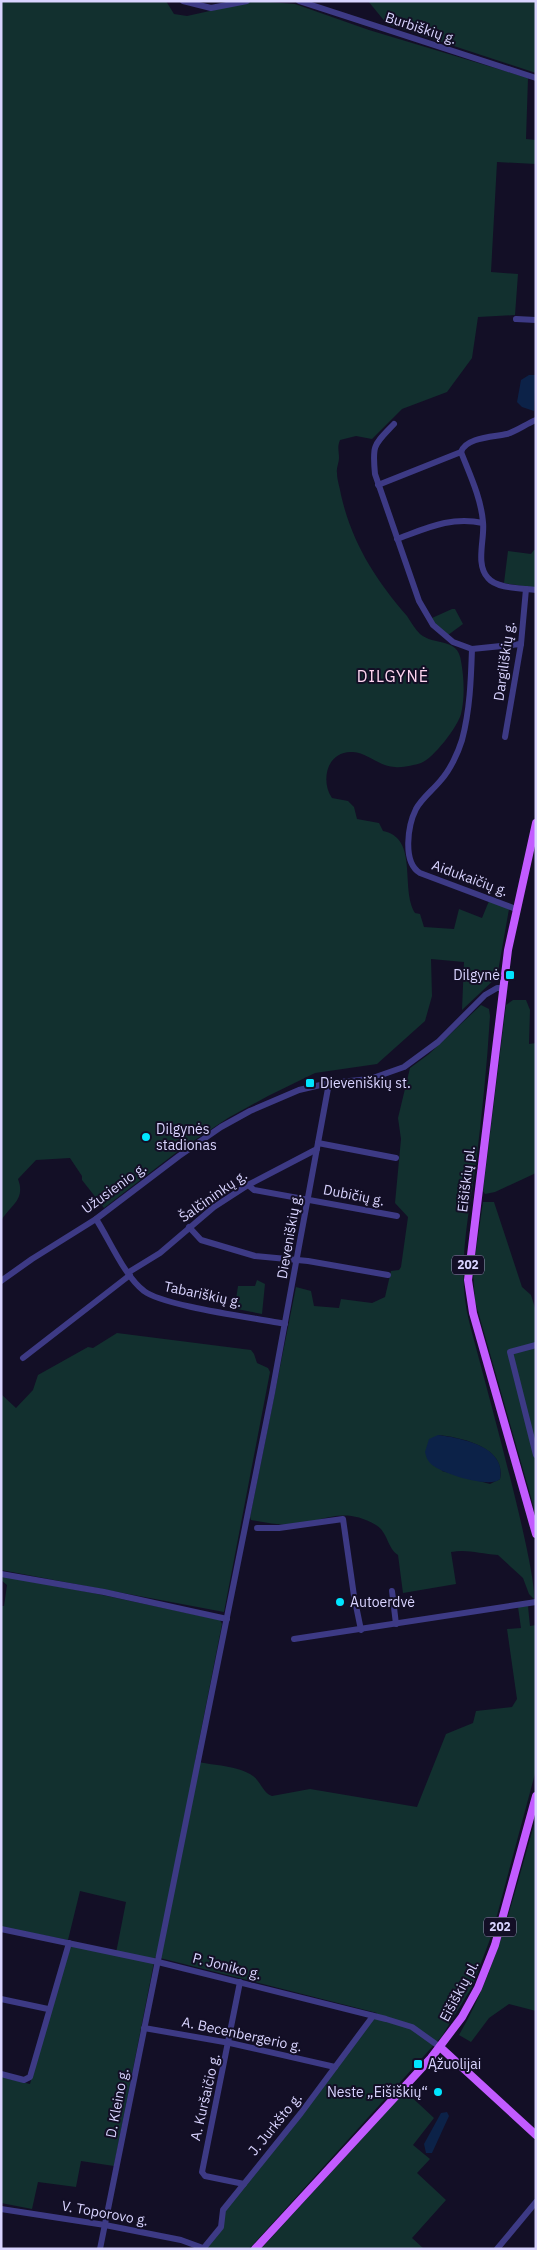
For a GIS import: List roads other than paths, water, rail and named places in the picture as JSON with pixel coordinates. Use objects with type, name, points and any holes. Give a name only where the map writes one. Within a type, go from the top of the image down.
[{"type":"main road","name":"Eišiškių pl.","points":[[536,823],[516,908],[503,988],[470,1254],[468,1291],[536,1534]]},
{"type":"main road","name":"Eišiškių pl.","points":[[256,2249],[440,2047],[462,2017],[487,1968],[536,1796]]},
{"type":"main road","points":[[440,2047],[536,2135]]},
{"type":"street","points":[[183,1],[212,8],[246,1]]},
{"type":"street","name":"Burbiškių g.","points":[[299,1],[536,78]]},
{"type":"street","points":[[516,319],[536,320]]},
{"type":"street","points":[[378,485],[461,452],[465,446],[471,443],[508,434],[536,420]]},
{"type":"street","points":[[394,424],[376,442],[373,449],[378,485],[419,601],[432,625],[453,642],[472,648],[521,644]]},
{"type":"street","points":[[461,452],[481,506],[484,523],[482,561],[487,577],[492,582],[501,585],[536,590]]},
{"type":"street","points":[[397,539],[452,520],[484,523]]},
{"type":"street","name":"Dargiliškių g.","points":[[505,737],[521,644],[526,589]]},
{"type":"street","name":"Aidukaičių g.","points":[[472,648],[470,689],[462,740],[445,775],[416,810],[409,835],[409,849],[413,866],[418,872],[516,908]]},
{"type":"street","name":"Užusienio g.","points":[[1,1281],[96,1218],[221,1127],[277,1098],[329,1083],[370,1079],[404,1068],[422,1056],[484,995],[497,988],[503,988]]},
{"type":"street","name":"Dieveniškių g.","points":[[227,1618],[272,1393],[329,1083]]},
{"type":"street","points":[[318,1146],[396,1158]]},
{"type":"street","name":"Šalčininkų g.","points":[[23,1358],[130,1273],[160,1253],[189,1227],[248,1185],[318,1146]]},
{"type":"street","name":"Dubičių g.","points":[[248,1185],[254,1190],[397,1216]]},
{"type":"street","name":"Tabariškių g.","points":[[96,1218],[130,1273],[145,1292],[158,1299],[285,1324]]},
{"type":"street","points":[[189,1227],[201,1240],[256,1256],[297,1260],[388,1275]]},
{"type":"street","points":[[536,1345],[510,1352],[536,1455]]},
{"type":"street","points":[[257,1528],[279,1528],[343,1519],[361,1630]]},
{"type":"street","points":[[1,1574],[104,1592],[227,1618]]},
{"type":"street","points":[[392,1591],[396,1624]]},
{"type":"street","points":[[294,1639],[536,1602]]},
{"type":"street","name":"D. Kleino g.","points":[[100,2249],[227,1618]]},
{"type":"street","name":"P. Joniko g.","points":[[1,1929],[158,1962],[373,2016],[412,2027],[440,2047]]},
{"type":"street","points":[[1,2074],[27,2080],[69,1943]]},
{"type":"street","name":"A. Kuršaičio g.","points":[[240,1982],[230,2043],[202,2172],[205,2176],[244,2184]]},
{"type":"street","points":[[1,2000],[48,2009]]},
{"type":"street","name":"J. Jurkšto g.","points":[[203,2249],[221,2227],[223,2210],[373,2016]]},
{"type":"street","name":"A. Becenbergerio g.","points":[[144,2028],[230,2043],[335,2067]]},
{"type":"street","points":[[497,2249],[536,2202]]},
{"type":"street","name":"V. Toporovo g.","points":[[1,2209],[105,2225],[181,2240],[203,2249]]},
{"type":"water","points":[[529,375],[536,375],[534,411],[522,407],[517,402],[521,380]]},
{"type":"water","points":[[438,1435],[458,1438],[489,1451],[496,1459],[500,1468],[500,1479],[494,1482],[476,1481],[453,1475],[435,1467],[428,1461],[425,1452],[429,1439]]},
{"type":"water","points":[[447,2112],[449,2116],[432,2153],[426,2153],[424,2144],[441,2113]]},
{"type":"place","name":"Dilgynė","points":[[510,975]]},
{"type":"place","name":"Dieveniškių st.","points":[[310,1083]]},
{"type":"place","name":"Dilgynės stadionas","points":[[146,1137]]},
{"type":"place","name":"Autoerdvė","points":[[340,1602]]},
{"type":"place","name":"Ąžuolijai","points":[[418,2064]]},
{"type":"place","name":"Neste „Eišiškių“","points":[[438,2092]]},
{"type":"district","name":"DILGYNĖ","points":[[393,676]]}]
